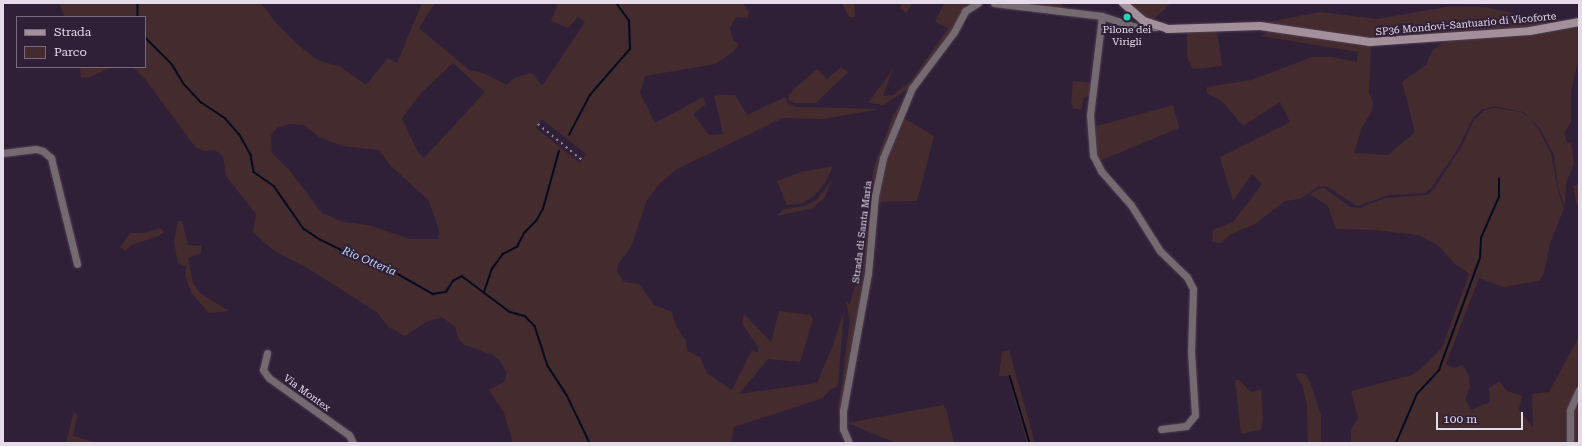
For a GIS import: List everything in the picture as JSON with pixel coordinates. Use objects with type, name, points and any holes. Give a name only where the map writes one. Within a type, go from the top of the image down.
[{"type":"main road","name":"SP36 Mondovì-Santuario di Vicoforte","points":[[1124,3],[1141,19],[1156,26],[1177,30],[1260,26],[1357,41],[1381,42],[1530,31],[1579,22]]},
{"type":"street","name":"Strada di Santa Maria","points":[[849,443],[843,429],[843,410],[870,262],[875,196],[883,158],[912,88],[954,32],[965,11],[978,3]]},
{"type":"street","points":[[994,3],[1102,16],[1140,28],[1156,26]]},
{"type":"street","points":[[1102,16],[1090,119],[1094,155],[1099,168],[1131,205],[1160,251],[1189,279],[1193,289],[1191,351],[1195,415],[1192,421],[1186,426],[1161,429]]},
{"type":"street","points":[[3,153],[36,149],[43,151],[51,158],[77,264]]},
{"type":"street","name":"Via Montex","points":[[267,353],[263,370],[269,378],[349,435],[353,443]]},
{"type":"street","points":[[1570,443],[1570,410],[1579,390]]},
{"type":"green space","points":[[59,3],[261,3],[276,23],[298,45],[319,61],[339,66],[366,85],[388,58],[397,63],[422,3],[435,3],[419,28],[469,70],[483,73],[507,85],[514,78],[530,73],[534,75],[542,86],[585,22],[578,17],[568,28],[551,21],[558,3],[743,4],[749,13],[748,18],[736,17],[730,28],[733,40],[739,44],[733,52],[715,64],[645,76],[640,93],[655,123],[703,97],[706,104],[693,114],[709,135],[723,134],[714,96],[722,95],[735,95],[747,115],[785,97],[787,103],[797,107],[881,109],[822,119],[783,118],[677,169],[660,183],[647,200],[631,247],[618,264],[617,272],[624,282],[639,284],[654,305],[672,312],[676,326],[686,341],[687,351],[700,357],[707,373],[732,390],[752,350],[758,353],[758,347],[742,323],[744,314],[771,342],[779,311],[810,315],[813,319],[800,362],[768,359],[739,394],[817,383],[833,345],[844,310],[838,386],[831,389],[823,398],[734,427],[731,443],[513,443],[504,413],[489,390],[504,382],[507,374],[501,362],[493,355],[465,345],[459,340],[455,327],[442,317],[426,322],[405,336],[388,327],[378,313],[309,269],[273,250],[253,232],[256,214],[226,176],[223,156],[215,150],[205,151],[196,148],[145,79],[134,68],[146,68],[146,16],[65,16]],"holes":[[[453,63],[485,92],[424,158],[418,152],[402,118],[422,92]],[[542,119],[586,154],[580,163],[536,128]],[[289,124],[304,125],[319,137],[342,146],[379,150],[389,164],[429,201],[439,230],[438,239],[410,239],[368,225],[343,222],[322,213],[290,171],[272,153],[271,135],[277,128]]]},
{"type":"green space","points":[[842,3],[854,3],[855,17],[849,17]]},
{"type":"green space","points":[[902,3],[913,3],[906,13],[900,8]]},
{"type":"green space","points":[[944,3],[968,3],[952,29],[909,88],[884,105],[868,103],[893,69],[883,96],[893,95],[911,81],[948,28],[935,22]]},
{"type":"green space","points":[[1017,3],[1061,3],[1064,8]]},
{"type":"green space","points":[[1128,3],[1171,3],[1152,21]]},
{"type":"green space","points":[[1452,6],[1486,7],[1533,18],[1575,21],[1528,28],[1364,39],[1263,23],[1320,12],[1377,19]]},
{"type":"green space","points":[[1579,25],[1579,57],[1571,91],[1571,122],[1564,133],[1567,143],[1571,142],[1574,164],[1566,183],[1565,206],[1558,188],[1554,155],[1539,127],[1523,112],[1494,106],[1481,110],[1472,119],[1459,147],[1432,187],[1425,193],[1389,195],[1357,206],[1328,187],[1319,186],[1300,199],[1285,201],[1255,224],[1231,234],[1221,243],[1212,242],[1213,230],[1233,222],[1262,184],[1252,174],[1233,201],[1220,157],[1290,122],[1280,102],[1243,126],[1223,102],[1207,93],[1207,87],[1252,80],[1312,57],[1332,57],[1357,62],[1358,52],[1261,36],[1271,30],[1371,45],[1369,92],[1373,102],[1372,111],[1362,127],[1354,153],[1388,155],[1415,132],[1402,82],[1426,65],[1432,51],[1444,41],[1545,32]]},
{"type":"green space","points":[[1217,30],[1222,66],[1193,69],[1187,57],[1187,33]]},
{"type":"green space","points":[[841,67],[848,72],[816,103],[795,103],[789,100],[789,95],[795,88],[817,69],[827,79]]},
{"type":"green space","points":[[80,68],[110,68],[90,77],[81,78]]},
{"type":"green space","points":[[1073,81],[1092,83],[1091,94],[1084,98],[1081,110],[1074,108],[1071,104]]},
{"type":"green space","points":[[905,96],[882,154],[841,422],[838,410],[850,321],[846,302],[850,304],[863,257],[862,225],[869,212],[873,169],[893,115]]},
{"type":"green space","points":[[1173,105],[1179,128],[1099,161],[1093,127]]},
{"type":"green space","points":[[1495,108],[1521,112],[1530,118],[1538,129],[1551,153],[1558,192],[1564,208],[1550,244],[1544,273],[1539,281],[1504,287],[1479,278],[1446,364],[1454,368],[1463,365],[1469,376],[1470,388],[1465,399],[1471,410],[1490,402],[1489,388],[1499,381],[1507,391],[1522,396],[1519,409],[1533,428],[1532,394],[1549,392],[1579,337],[1579,388],[1569,404],[1568,443],[1351,443],[1351,430],[1358,418],[1351,391],[1412,375],[1423,367],[1442,348],[1469,274],[1454,263],[1439,246],[1419,235],[1375,230],[1336,229],[1328,206],[1310,194],[1318,189],[1324,188],[1350,207],[1359,208],[1386,198],[1427,195],[1434,189],[1461,148],[1474,120],[1485,110]]},
{"type":"green space","points":[[902,117],[934,136],[917,201],[877,202],[887,157]]},
{"type":"green space","points":[[833,166],[825,183],[814,196],[803,203],[787,205],[777,181],[801,172]]},
{"type":"green space","points":[[832,179],[825,197],[813,208],[777,216],[782,210],[804,206],[817,200]]},
{"type":"green space","points":[[1579,185],[1579,213],[1573,186]]},
{"type":"green space","points":[[178,221],[182,221],[188,245],[201,246],[201,253],[188,258],[193,283],[200,293],[229,311],[209,313],[192,294],[185,276],[186,266],[178,263],[174,242]]},
{"type":"green space","points":[[160,228],[165,232],[156,237],[131,245],[126,251],[120,247],[130,233],[145,233]]},
{"type":"green space","points":[[1009,350],[1035,443],[1027,443],[1008,376],[999,376],[1002,352]]},
{"type":"green space","points":[[1300,373],[1306,375],[1310,382],[1321,415],[1321,443],[1308,443],[1307,405],[1302,385],[1295,374]]},
{"type":"green space","points":[[1235,380],[1239,380],[1251,392],[1261,389],[1263,418],[1261,430],[1241,434]]},
{"type":"green space","points":[[1579,393],[1579,443],[1572,443],[1572,412]]},
{"type":"green space","points":[[943,405],[946,409],[954,443],[896,443],[847,423]]},
{"type":"green space","points":[[74,411],[77,415],[73,436],[98,443],[66,443]]},
{"type":"waterway","name":"Rio Otteria","points":[[138,3],[138,16]]},
{"type":"waterway","points":[[569,135],[590,95],[630,49],[629,21],[616,3]]},
{"type":"waterway","name":"Rio Otteria","points":[[146,38],[172,64],[184,84],[201,102],[225,118],[240,135],[251,155],[254,172],[274,186],[304,229],[321,240],[376,267],[396,273],[433,294],[446,292],[453,281],[462,276],[510,312],[525,316],[535,326],[548,366],[567,395],[590,443]]},
{"type":"waterway","points":[[484,292],[492,269],[503,254],[517,247],[524,233],[536,221],[543,209],[559,151]]},
{"type":"waterway","points":[[1396,443],[1417,394],[1439,370],[1480,258],[1481,238],[1499,197],[1499,179]]},
{"type":"waterway","points":[[1010,376],[1030,443]]},
{"type":"railway","points":[[538,124],[582,160]]},
{"type":"place","name":"Pilone dei Virigli","points":[[1127,17]]}]
